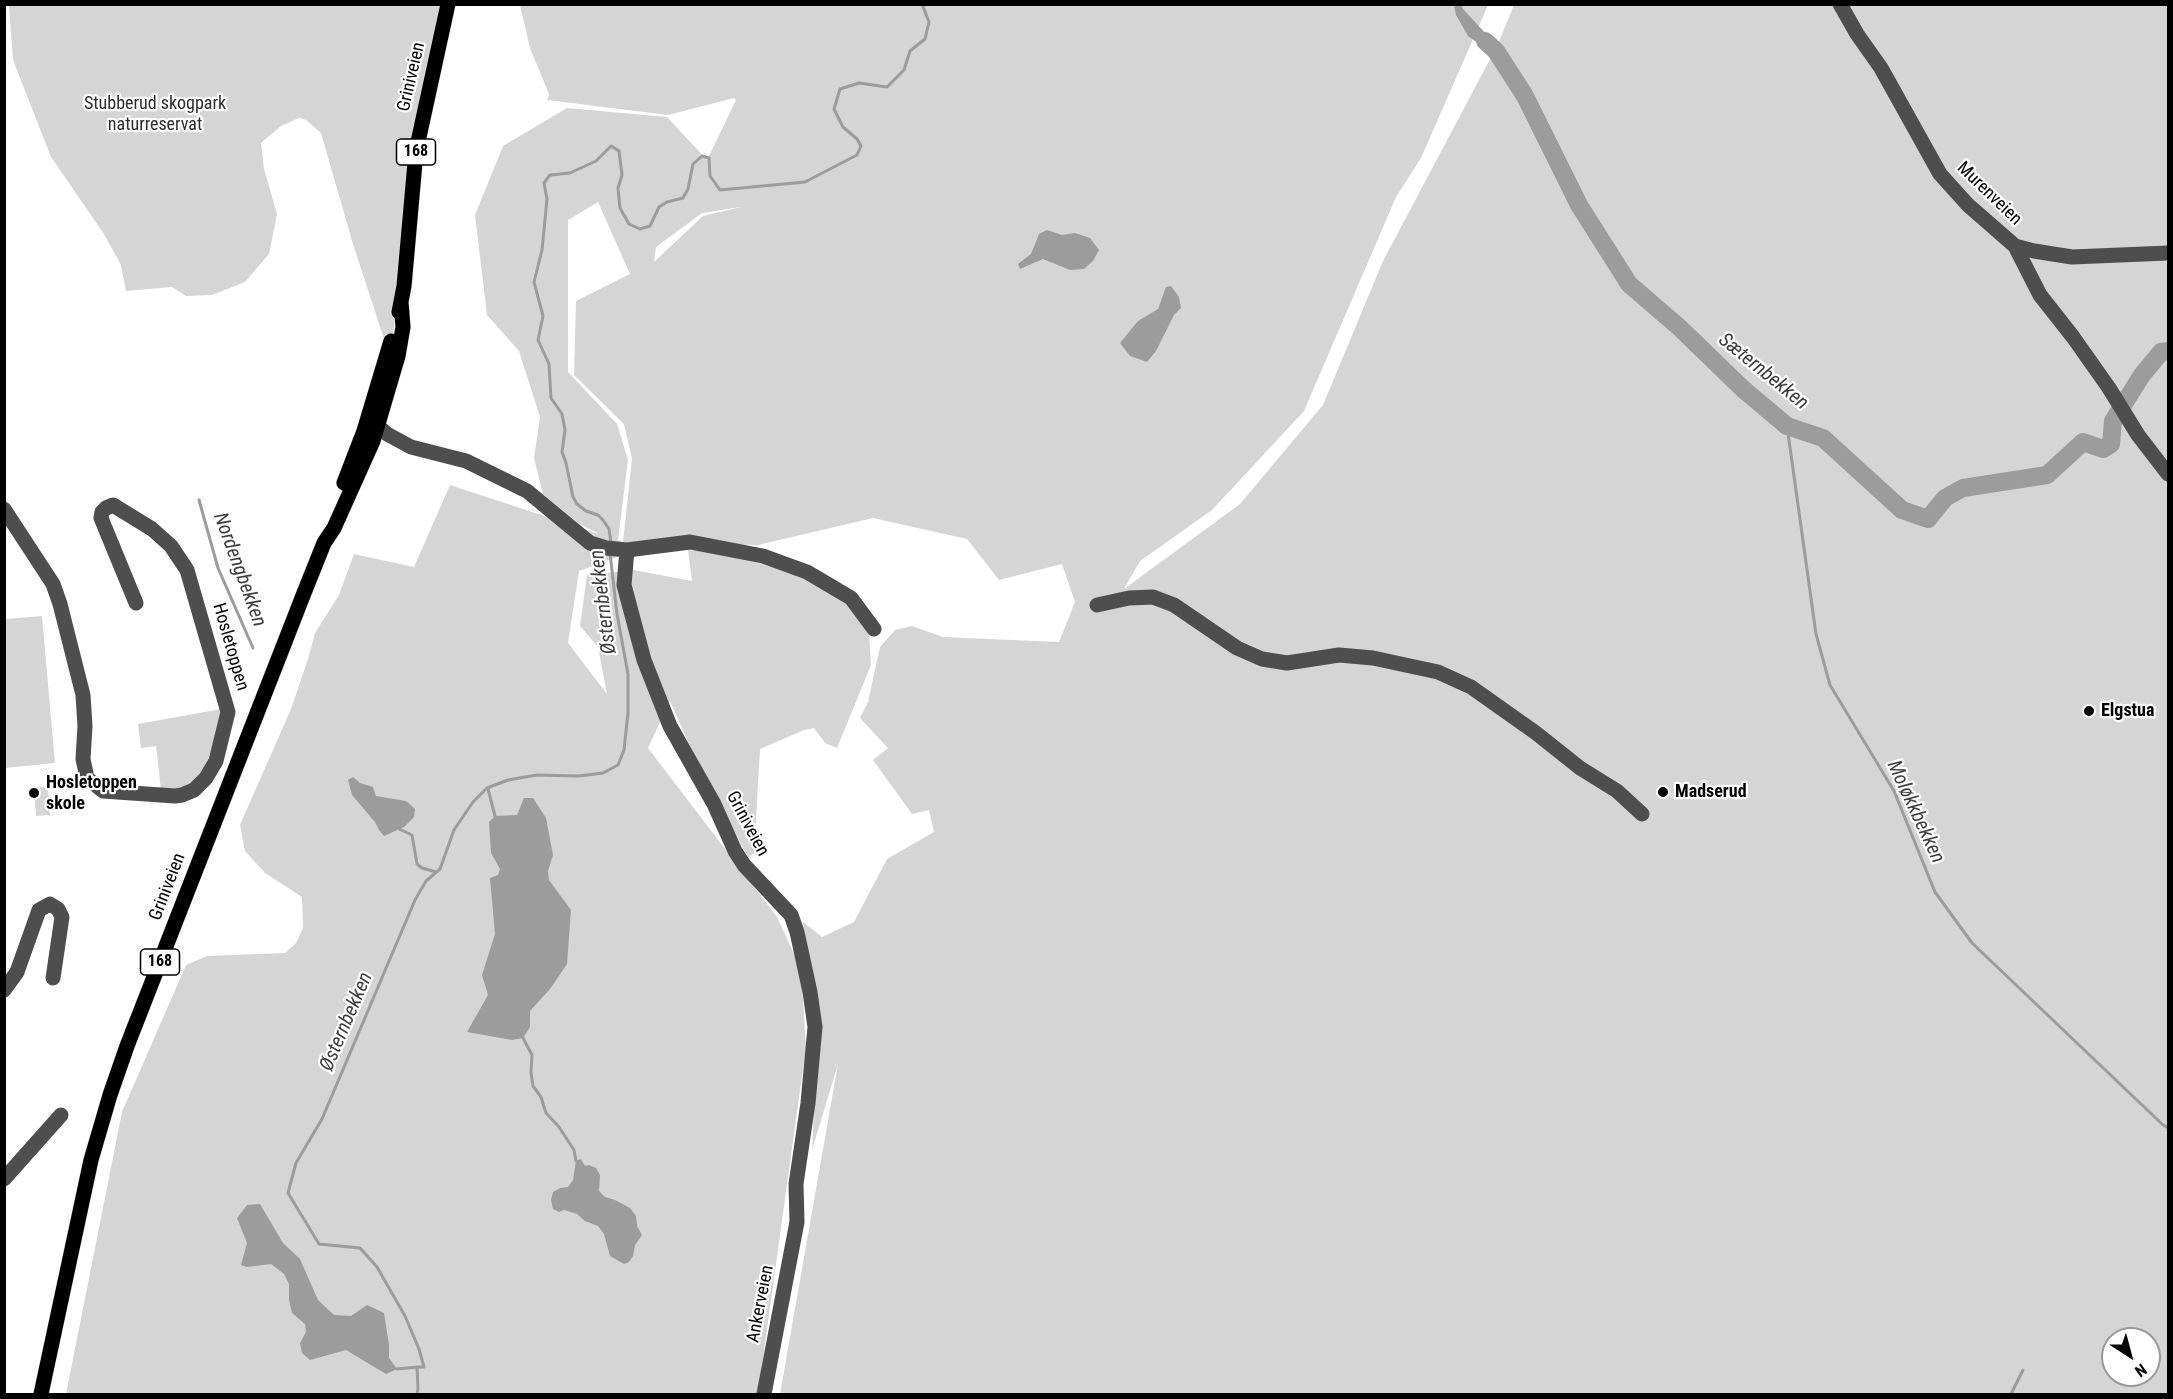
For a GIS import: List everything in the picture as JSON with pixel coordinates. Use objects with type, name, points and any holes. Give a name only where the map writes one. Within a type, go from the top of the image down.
[{"type":"main road","name":"Griniveien","points":[[41,1395],[89,1168],[110,1095],[144,1002],[324,543],[334,528],[372,432],[401,302],[416,151],[448,4]]},
{"type":"street","name":"Murenveien","points":[[1840,4],[1857,34],[1881,68],[1940,174],[1968,206],[2015,246],[2072,257],[2169,253]]},
{"type":"street","points":[[2015,246],[2040,295],[2073,337],[2138,435],[2169,474]]},
{"type":"street","points":[[372,432],[391,447],[411,447],[466,461],[527,491],[590,543],[617,549],[690,542],[763,556],[807,572],[851,598],[874,629]]},
{"type":"street","name":"Hosletoppen","points":[[4,509],[53,584],[60,604],[83,696],[86,726],[83,759],[87,778],[103,791],[182,795],[194,790],[206,778],[216,761],[228,712],[188,570],[171,546],[152,529],[113,506],[106,508],[101,518],[136,603]]},
{"type":"street","name":"Griniveien","points":[[617,549],[644,660],[670,726],[714,804],[744,865],[791,915],[797,932],[815,1028],[808,1103],[796,1184],[797,1222]]},
{"type":"street","points":[[1097,605],[1129,597],[1153,597],[1174,605],[1237,648],[1262,659],[1287,663],[1339,655],[1373,658],[1438,672],[1458,680],[1536,732],[1580,768],[1617,791],[1642,814]]},
{"type":"street","points":[[4,990],[17,972],[39,910],[50,904],[58,909],[62,917],[53,978]]},
{"type":"street","points":[[4,1179],[61,1115]]},
{"type":"street","name":"Ankerveien","points":[[764,1395],[797,1222]]},
{"type":"green space","name":"Stubberud skogpark naturreservat","points":[[9,5],[447,5],[398,288],[393,337],[385,342],[353,244],[321,133],[306,120],[299,118],[281,126],[261,143],[264,169],[277,214],[269,254],[245,282],[212,295],[186,296],[172,287],[126,291],[121,265],[104,234],[51,157],[13,60]]},
{"type":"green space","points":[[520,5],[1488,5],[1421,158],[1396,197],[1304,411],[1212,510],[1140,561],[1124,589],[1240,504],[1323,405],[1383,261],[1497,46],[1514,5],[2168,5],[2168,1394],[780,1394],[838,1064],[812,1150],[819,1016],[803,922],[822,937],[854,922],[887,859],[934,832],[929,810],[912,814],[873,760],[888,748],[860,718],[868,702],[880,647],[895,630],[912,626],[943,637],[1059,642],[1075,602],[1062,564],[999,580],[967,539],[873,518],[758,545],[655,543],[579,571],[568,643],[607,694],[598,647],[580,626],[587,575],[633,570],[692,581],[688,550],[725,553],[809,578],[844,598],[869,632],[871,665],[837,748],[825,743],[814,728],[760,749],[754,854],[748,857],[698,764],[670,701],[648,748],[777,917],[801,969],[806,1047],[758,1394],[66,1394],[122,1112],[186,965],[207,956],[285,953],[296,943],[303,928],[302,897],[265,873],[245,851],[240,825],[291,709],[315,633],[339,595],[354,554],[414,567],[450,485],[599,534],[578,523],[543,494],[534,458],[540,417],[519,351],[487,315],[475,215],[503,146],[567,108],[667,117],[707,160],[736,100],[734,98],[668,115],[547,100],[549,94],[530,48]],"holes":[[[598,202],[630,274],[576,301],[574,375],[624,424],[632,459],[623,542],[618,540],[628,460],[617,424],[568,372],[568,220]],[[741,207],[703,216],[654,262],[656,247],[702,213]]]},
{"type":"green space","points":[[42,616],[55,763],[5,768],[5,619]]},
{"type":"green space","points":[[221,709],[213,749],[200,776],[185,788],[161,790],[156,746],[141,748],[138,724]]},
{"type":"green space","points":[[48,787],[50,815],[36,816],[34,788]]},
{"type":"shaded area","points":[[1454,5],[1461,5],[1487,35],[1482,46],[1468,36],[1456,15]]},
{"type":"shaded area","points":[[1047,230],[1062,235],[1075,233],[1090,238],[1099,250],[1093,261],[1084,269],[1070,270],[1043,259],[1020,269],[1018,264],[1031,254],[1039,234]]},
{"type":"shaded area","points":[[1171,286],[1179,297],[1181,308],[1174,315],[1156,351],[1147,362],[1130,356],[1120,343],[1138,321],[1158,309],[1166,287]]},
{"type":"shaded area","points":[[353,777],[360,783],[373,787],[376,796],[406,801],[415,809],[414,817],[404,827],[384,836],[352,795],[348,780]]},
{"type":"shaded area","points":[[524,798],[533,798],[546,818],[553,855],[548,871],[549,880],[571,910],[567,964],[550,989],[530,1011],[530,1027],[523,1038],[512,1040],[467,1032],[488,995],[482,975],[495,934],[490,878],[498,875],[500,869],[491,853],[489,822],[495,816],[517,815]]},
{"type":"shaded area","points":[[581,1159],[585,1166],[596,1168],[600,1175],[599,1191],[605,1197],[630,1208],[636,1216],[637,1226],[642,1235],[635,1245],[629,1262],[624,1264],[610,1256],[604,1234],[598,1226],[585,1221],[577,1214],[553,1209],[551,1200],[553,1192],[568,1187],[573,1180],[576,1161]]},
{"type":"shaded area","points":[[260,1204],[283,1243],[300,1259],[318,1300],[334,1315],[351,1316],[367,1305],[384,1313],[389,1358],[397,1369],[386,1374],[346,1350],[310,1360],[302,1353],[300,1343],[306,1332],[305,1324],[292,1313],[289,1284],[284,1274],[271,1264],[247,1267],[241,1265],[247,1243],[237,1218],[247,1205]]},
{"type":"waterway","name":"Østernbekken","points":[[611,543],[609,529],[603,520],[598,515],[586,511],[577,504],[573,497],[562,452],[565,430],[562,414],[551,398],[549,364],[538,340],[543,316],[534,282],[542,250],[547,199],[544,183],[550,175],[570,173],[596,161],[611,146],[619,151],[622,175],[618,188],[620,208],[629,224],[640,229],[650,226],[659,207],[667,202],[683,198],[688,189],[693,164],[702,156],[709,158],[710,176],[720,190],[805,182],[857,155],[861,146],[857,139],[843,127],[834,109],[840,89],[859,83],[887,87],[904,70],[910,51],[925,39],[929,22],[922,4]]},
{"type":"waterway","name":"Moløkkbekken","points":[[1485,41],[1496,51],[1525,96],[1579,205],[1629,284],[1680,328],[1743,389],[1787,426],[1823,438],[1902,510],[1928,519],[1945,498],[1963,488],[2047,475],[2083,442],[2103,449],[2111,444],[2113,421],[2142,375],[2161,352],[2168,351]]},
{"type":"waterway","name":"Moløkkbekken","points":[[1787,426],[1816,634],[1830,685],[1894,791],[1935,892],[1972,943],[2168,1128]]},
{"type":"waterway","name":"Nordengbekken","points":[[199,500],[218,568],[253,648]]},
{"type":"waterway","name":"Østernbekken","points":[[417,1394],[417,1367],[424,1367],[419,1349],[405,1316],[377,1267],[360,1248],[319,1244],[288,1193],[296,1163],[322,1119],[415,900],[426,881],[440,869],[454,830],[473,802],[487,788],[508,780],[537,775],[579,776],[603,773],[618,765],[624,750],[628,713],[628,674],[617,614],[610,553]]},
{"type":"waterway","points":[[488,789],[495,816]]},
{"type":"waterway","name":"Nordengbekken","points":[[399,829],[412,835],[417,864],[436,872]]},
{"type":"waterway","points":[[523,1038],[532,1055],[533,1086],[541,1097],[546,1113],[559,1127],[574,1150],[576,1161]]},
{"type":"waterway","points":[[397,1369],[417,1367]]},
{"type":"waterway","points":[[2011,1394],[2023,1370]]},
{"type":"place","name":"Elgstua","points":[[2089,711]]},
{"type":"place","name":"Madserud","points":[[1663,792]]},
{"type":"place","name":"Hosletoppen skole","points":[[34,793]]},
{"type":"water label","name":"Sæternbekken","points":[[1763,372]]}]
